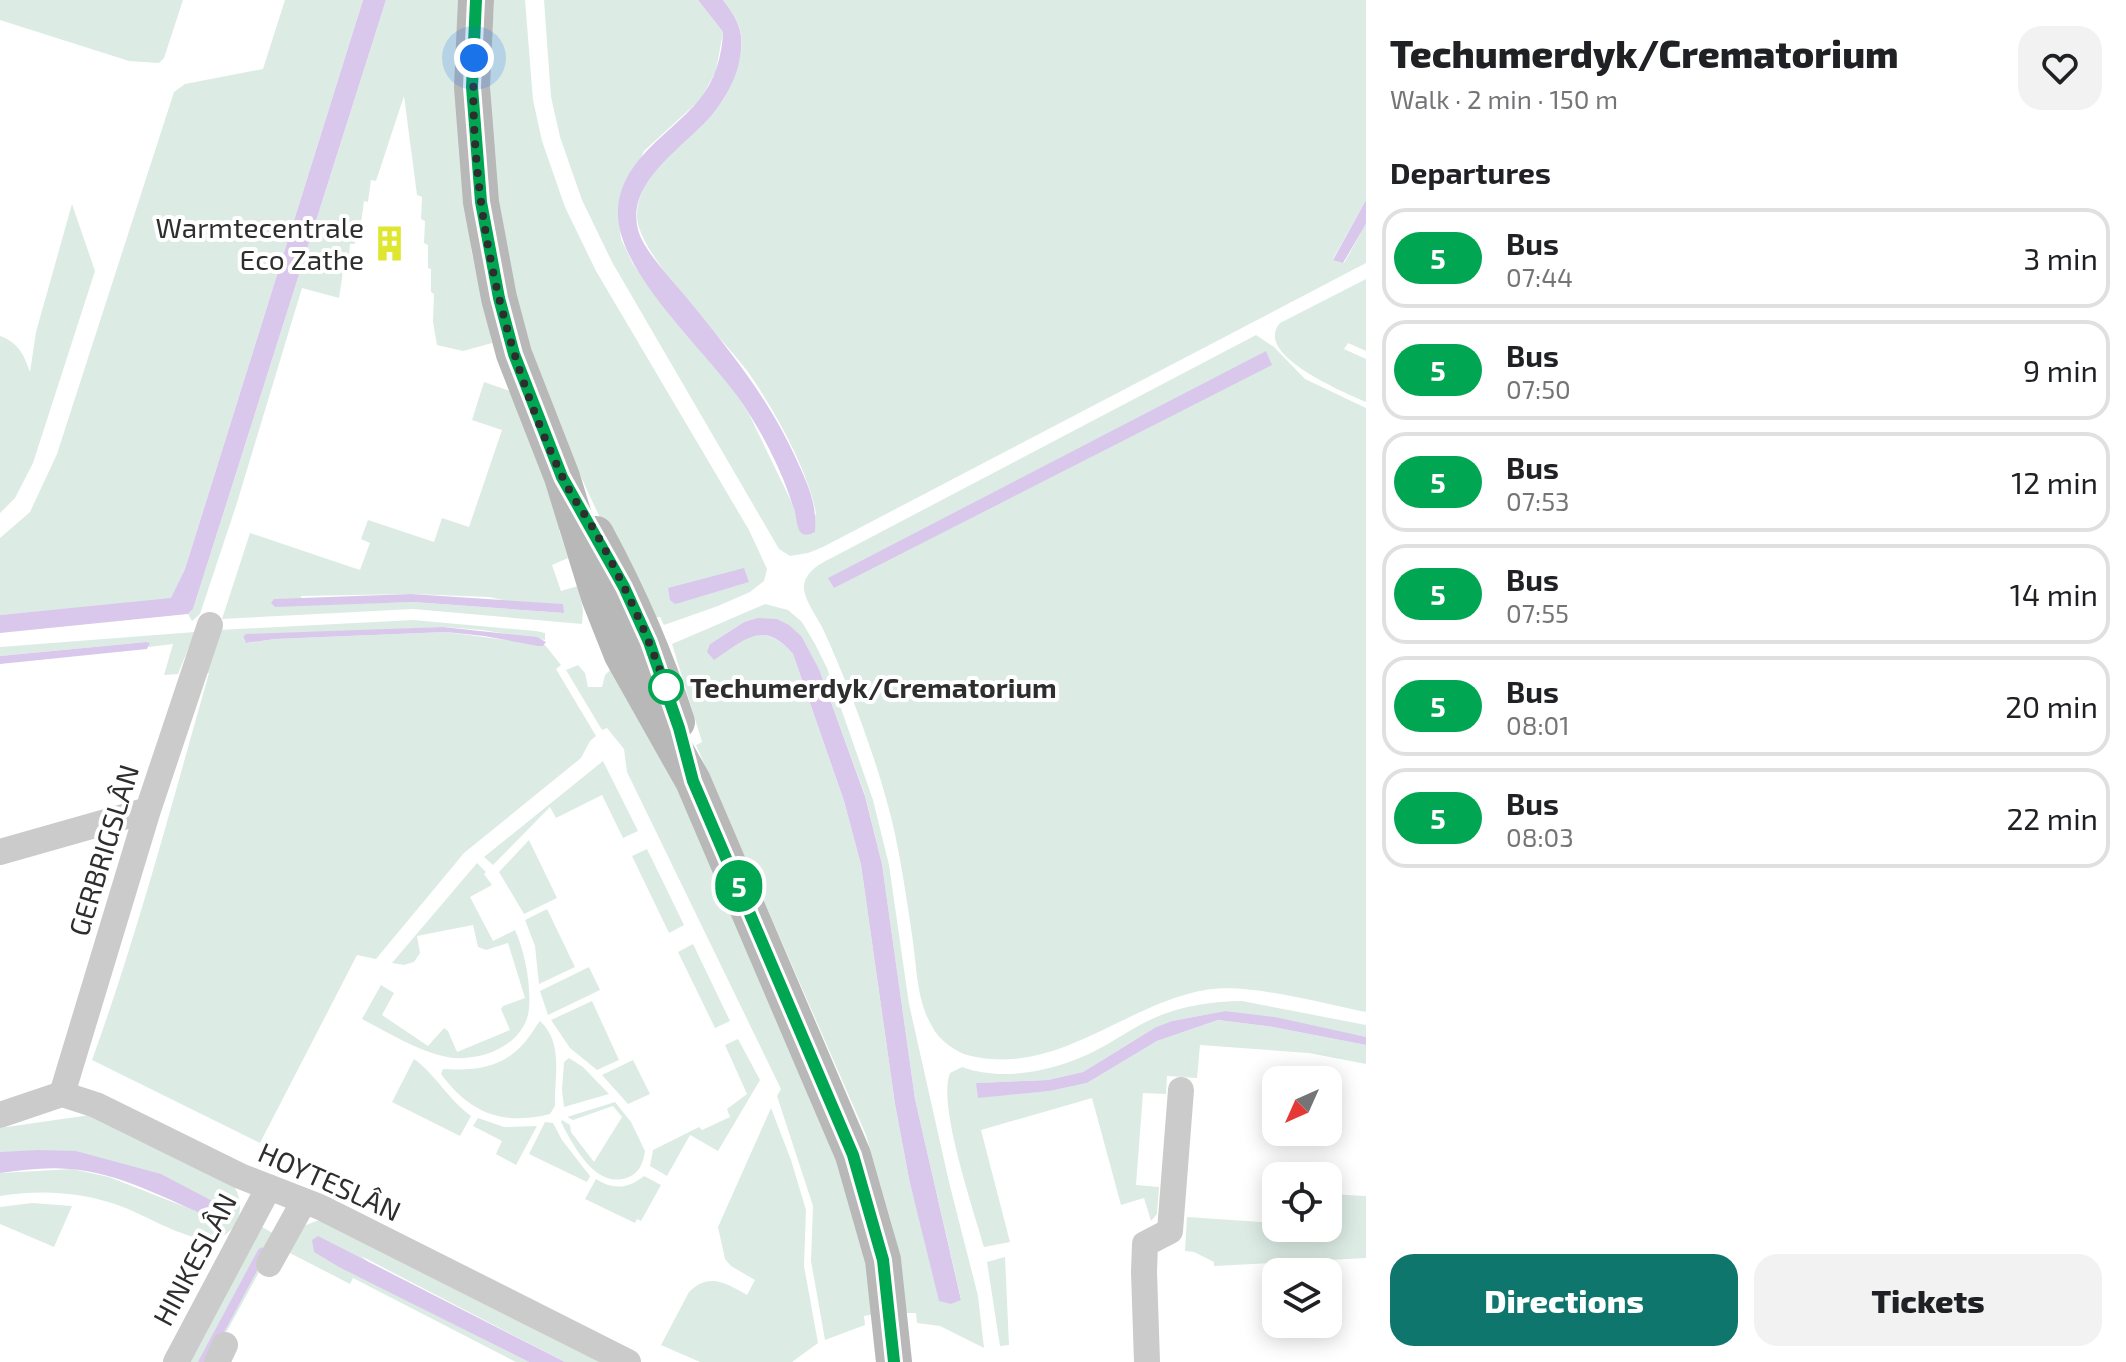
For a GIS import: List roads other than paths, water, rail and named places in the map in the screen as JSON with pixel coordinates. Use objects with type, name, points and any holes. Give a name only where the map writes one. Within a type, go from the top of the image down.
[{"type":"street","points":[[476,0],[472,87],[481,202],[499,298],[514,354],[562,477],[599,597],[622,655],[693,781],[853,1155],[883,1260],[894,1362]]},
{"type":"street","name":"GERBRIGSLÂN","points":[[62,1094],[148,810],[210,625]]},
{"type":"street","points":[[0,852],[148,810]]},
{"type":"street","points":[[1147,1362],[1145,1244],[1170,1231],[1181,1090]]},
{"type":"street","points":[[0,1115],[62,1094]]},
{"type":"street","name":"HOYTESLÂN","points":[[62,1094],[96,1105],[240,1176],[304,1201],[628,1362]]},
{"type":"street","name":"HINKESLÂN","points":[[176,1362],[269,1187]]},
{"type":"street","points":[[269,1264],[304,1201]]},
{"type":"waterway","points":[[203,1362],[262,1252]]},
{"type":"place","name":"Warmtecentrale Eco Zathe","points":[[390,243]]},
{"type":"place","name":"Techumerdyk/Crematorium","points":[[666,687]]}]
